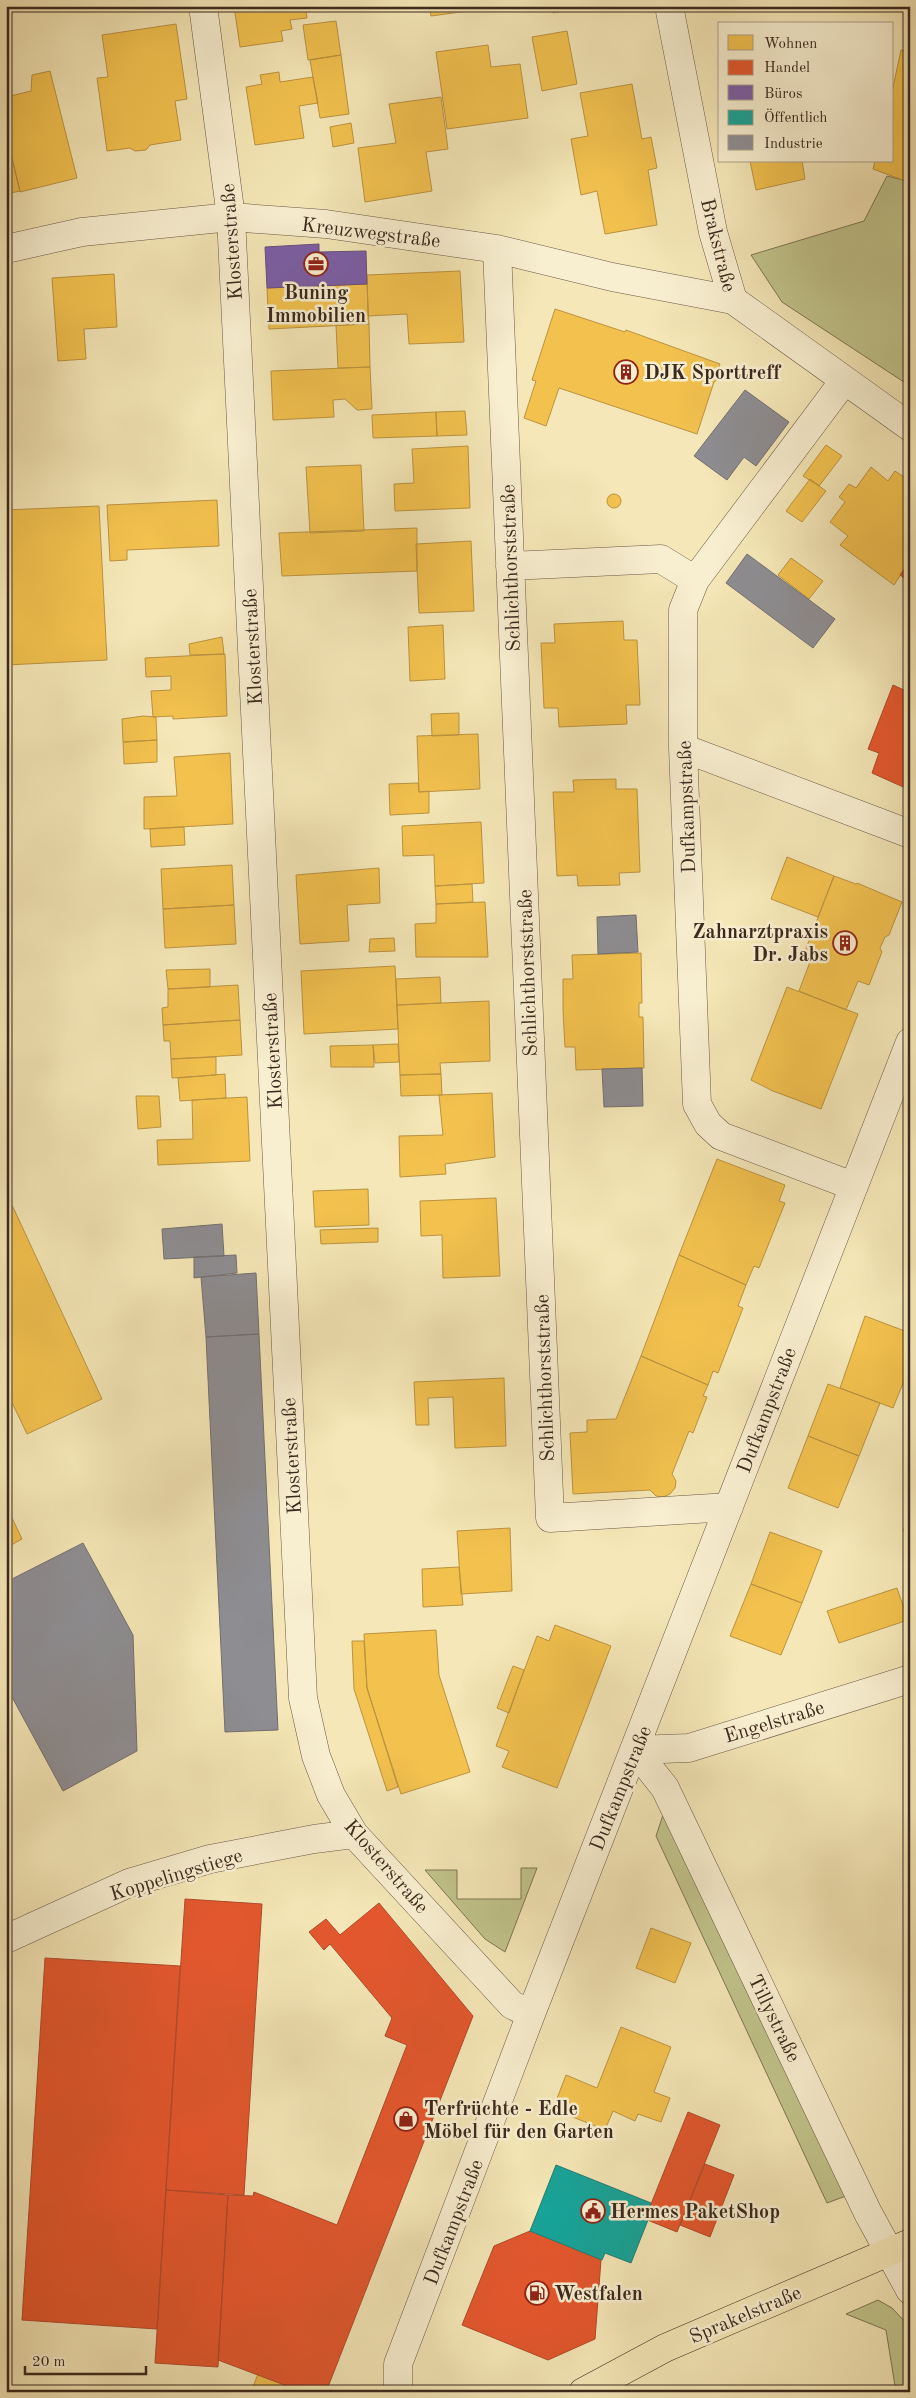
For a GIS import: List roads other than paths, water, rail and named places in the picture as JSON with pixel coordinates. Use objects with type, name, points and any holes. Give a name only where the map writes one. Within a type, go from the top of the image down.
[{"type":"main road","name":"Sprakelstraße","points":[[583,2392],[665,2348],[899,2248]]},
{"type":"street","name":"Klosterstraße","points":[[203,6],[231,217],[303,1698],[316,1756],[331,1795],[354,1834],[512,2005],[531,2014]]},
{"type":"street","name":"Brakstraße","points":[[669,6],[713,232],[733,300],[910,427]]},
{"type":"street","name":"Kreuzwegstraße","points":[[6,249],[82,232],[231,217],[326,224],[497,249],[612,277],[733,300]]},
{"type":"street","name":"Schlichthorststraße","points":[[497,249],[550,1518],[729,1507]]},
{"type":"street","name":"Dufkampstraße","points":[[844,381],[695,580],[682,610],[683,748],[697,1104],[708,1124],[721,1136],[853,1186]]},
{"type":"street","points":[[510,566],[661,559],[695,580]]},
{"type":"street","points":[[683,748],[910,834]]},
{"type":"street","name":"Dufkampstraße","points":[[398,2392],[398,2364],[531,2014],[910,1042]]},
{"type":"street","name":"Engelstraße","points":[[635,1750],[689,1748],[910,1679]]},
{"type":"street","name":"Tillystraße","points":[[635,1750],[664,1788],[899,2248],[910,2290]]},
{"type":"street","name":"Koppelingstiege","points":[[6,1939],[129,1884],[210,1859],[314,1839],[354,1834]]},
{"type":"place","name":"Buning Immobilien","points":[[316,264]]},
{"type":"place","name":"DJK Sporttreff","points":[[626,372]]},
{"type":"place","name":"Zahnarztpraxis Dr. Jabs","points":[[845,943]]},
{"type":"place","name":"Terfrüchte - Edle Möbel für den Garten","points":[[406,2119]]},
{"type":"place","name":"Hermes PaketShop","points":[[593,2211]]},
{"type":"place","name":"Westfalen","points":[[537,2293]]}]
